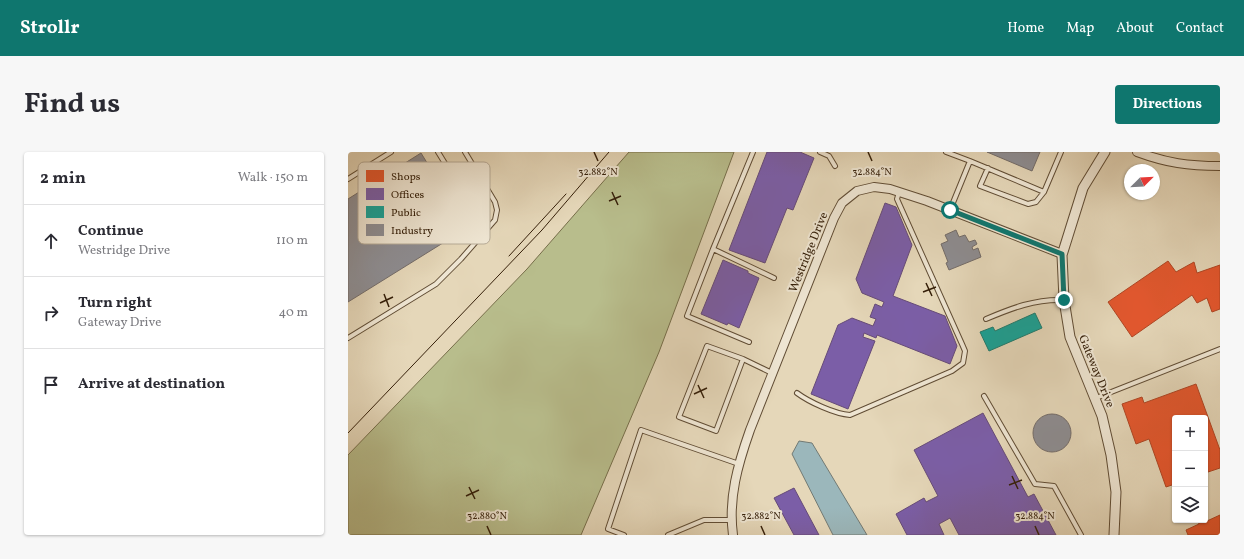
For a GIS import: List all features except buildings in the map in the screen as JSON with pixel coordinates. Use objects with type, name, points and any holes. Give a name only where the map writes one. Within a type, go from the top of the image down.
[{"type":"street","name":"Gateway Drive","points":[[1105,152],[1083,188],[1062,254],[1064,300],[1070,337],[1102,416],[1115,475],[1116,506],[1114,535]]},
{"type":"street","points":[[1137,152],[1159,160],[1186,166],[1220,166]]},
{"type":"street","name":"Westridge Drive","points":[[733,535],[731,520],[732,492],[738,464],[772,373],[834,218],[842,203],[858,190],[874,187],[890,189],[950,210],[1062,254]]},
{"type":"lane","points":[[375,162],[391,152]]},
{"type":"lane","points":[[438,152],[444,162]]},
{"type":"lane","points":[[465,152],[471,162]]},
{"type":"lane","points":[[749,342],[687,316],[753,152]]},
{"type":"lane","points":[[820,152],[829,156],[835,166]]},
{"type":"lane","points":[[946,152],[1044,192]]},
{"type":"lane","points":[[988,168],[980,186],[1028,204],[1036,202],[1044,192],[1061,152]]},
{"type":"lane","points":[[950,210],[970,161]]},
{"type":"lane","points":[[348,179],[358,173]]},
{"type":"lane","points":[[797,393],[840,413],[850,415],[952,371],[963,363],[965,357],[962,344],[897,199],[899,192]]},
{"type":"lane","points":[[490,194],[495,202],[497,210],[495,220],[490,225]]},
{"type":"lane","points":[[348,338],[436,284],[472,244]]},
{"type":"lane","points":[[713,249],[774,278]]},
{"type":"lane","points":[[986,319],[1022,304],[1046,299],[1064,300]]},
{"type":"lane","points":[[743,359],[716,431],[679,417],[707,346],[743,359],[772,373]]},
{"type":"lane","points":[[1095,399],[1220,350]]},
{"type":"lane","points":[[984,396],[1035,484],[1054,486],[1081,535]]},
{"type":"lane","points":[[624,535],[608,529],[641,430],[738,464]]},
{"type":"lane","points":[[668,535],[704,520],[731,520]]},
{"type":"green space","points":[[629,152],[734,152],[659,352],[581,535],[348,535],[348,455],[527,269]]},
{"type":"water","points":[[799,441],[812,443],[867,535],[833,535],[792,454]]},
{"type":"tram line","points":[[348,433],[542,230],[609,152]]},
{"type":"tram line","points":[[509,256],[566,194]]},
{"type":"route","points":[[950,210],[1020,236],[1062,254],[1064,300]]}]
